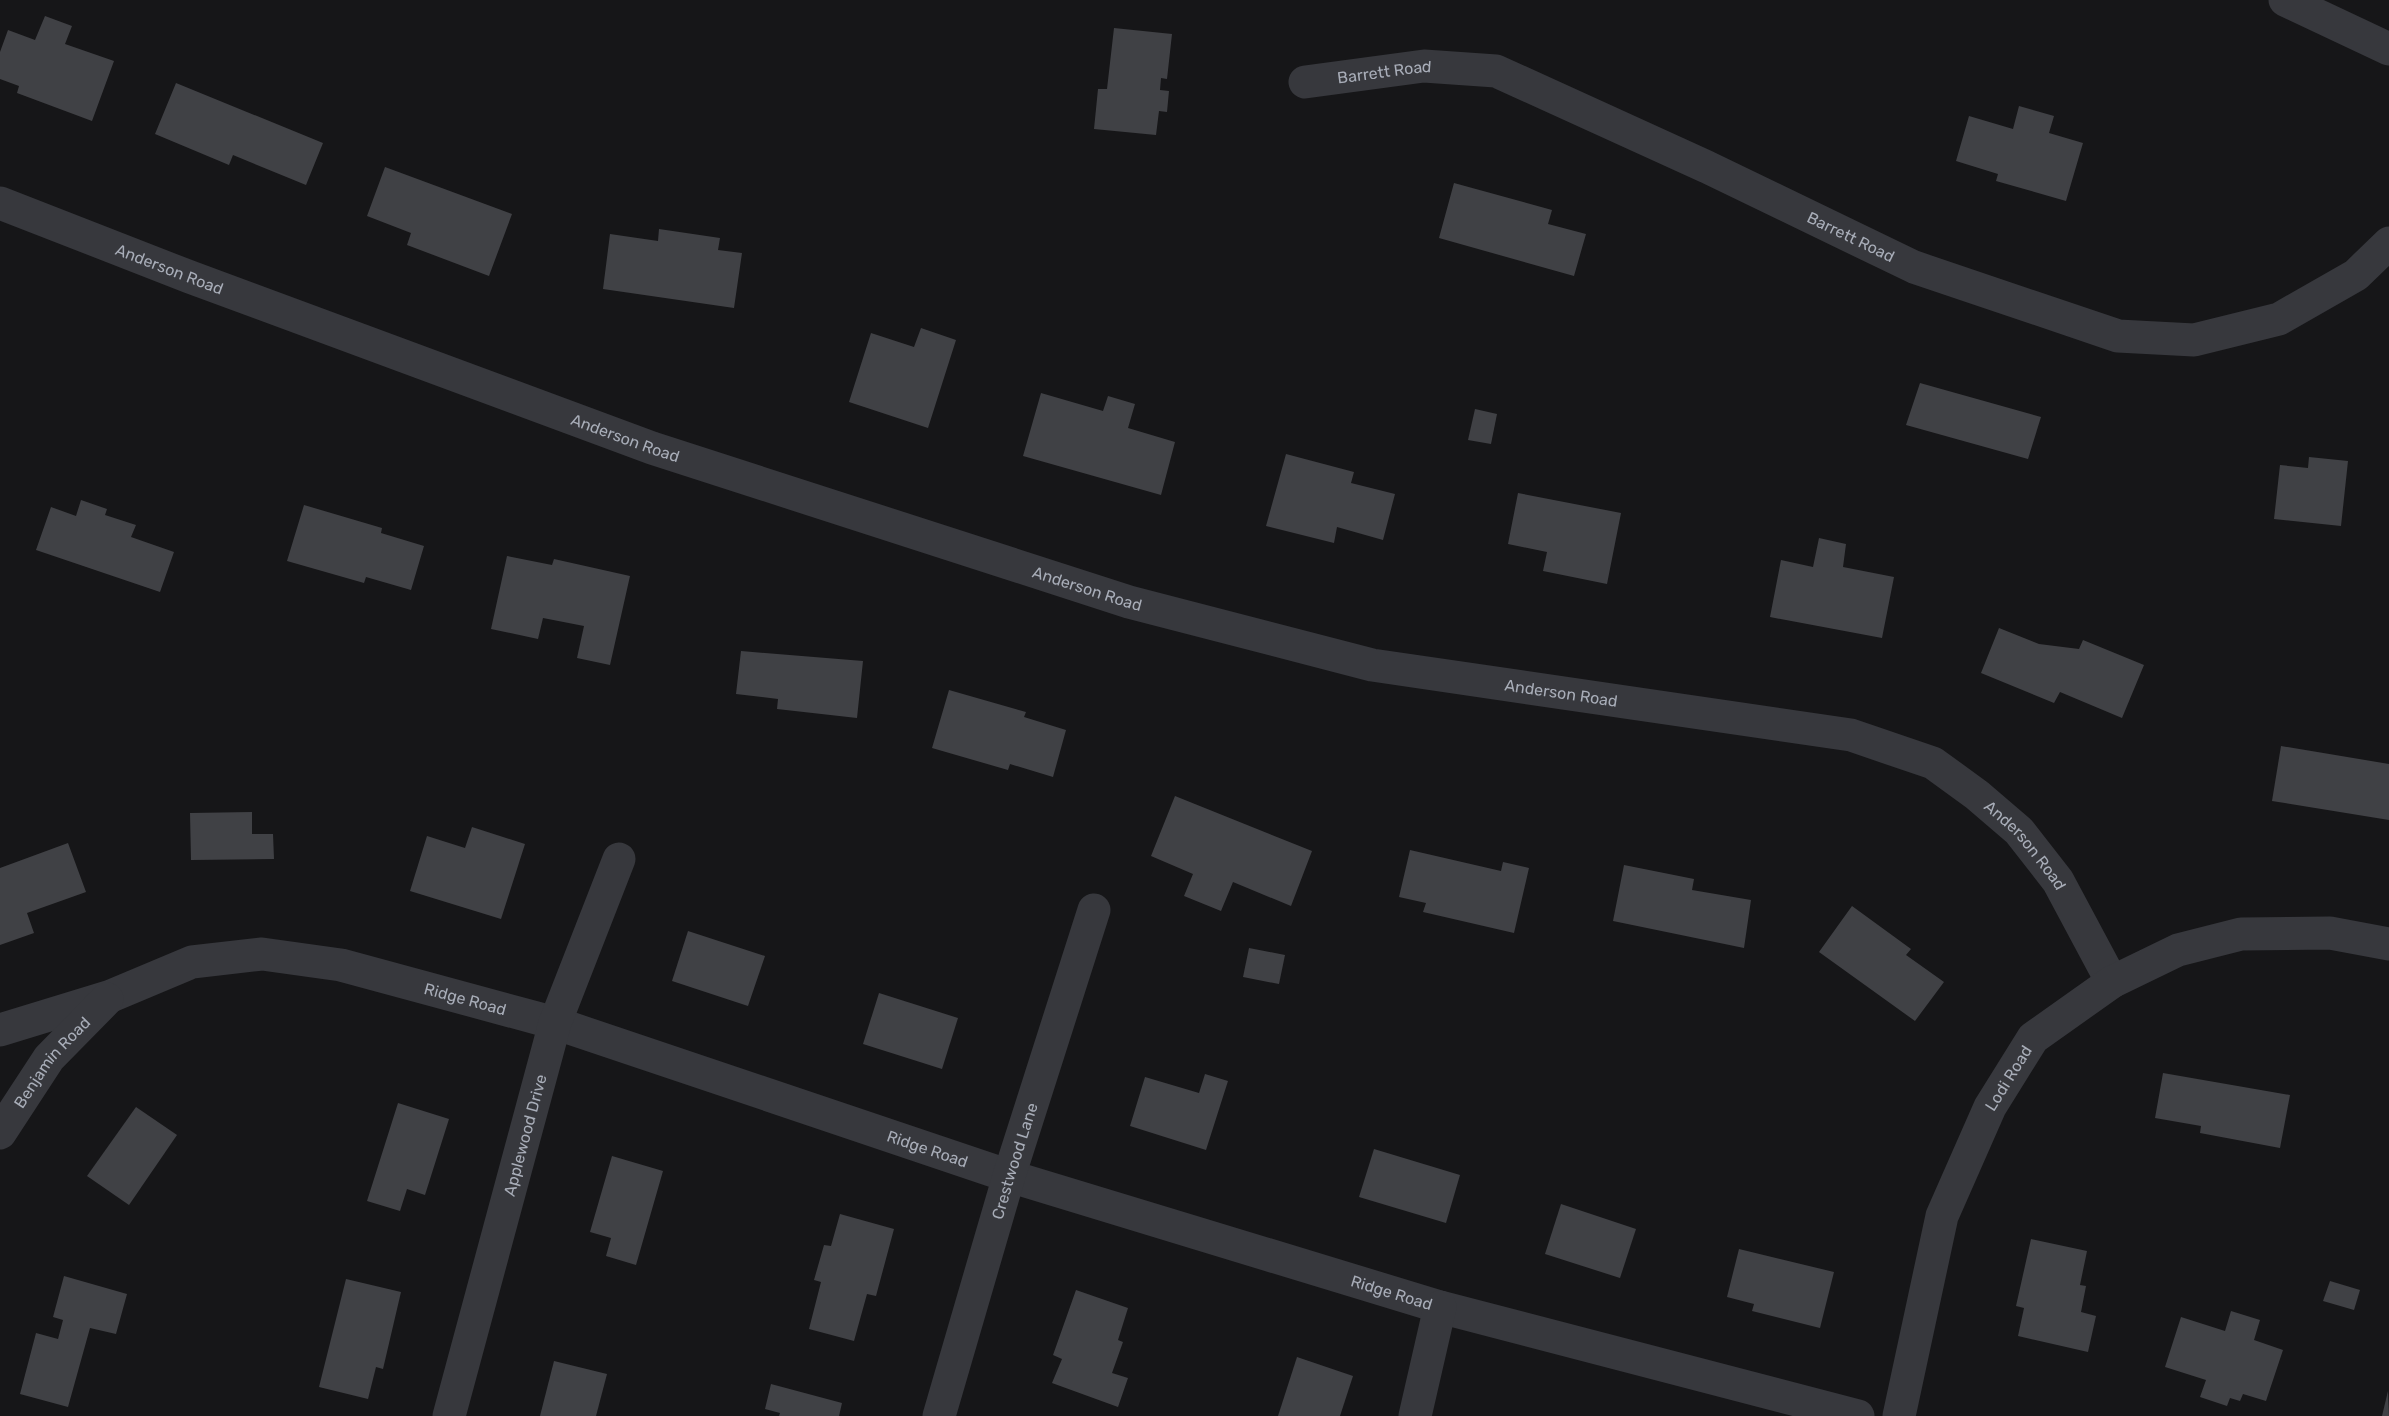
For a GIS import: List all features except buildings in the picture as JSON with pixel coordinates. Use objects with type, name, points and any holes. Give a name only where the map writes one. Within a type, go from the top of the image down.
[{"type":"street","points":[[2285,0],[2389,49]]},
{"type":"street","name":"Barrett Road","points":[[1305,82],[1424,66],[1496,71],[1707,166],[1914,267],[2118,336],[2194,340],[2279,319],[2356,275],[2389,243]]},
{"type":"street","name":"Anderson Road","points":[[0,203],[190,277],[652,448],[1129,602],[1372,665],[1851,735],[1933,763],[1977,795],[2019,831],[2058,880],[2112,982]]},
{"type":"street","name":"Applewood Drive","points":[[449,1416],[555,1023],[619,859]]},
{"type":"street","name":"Crestwood Lane","points":[[939,1416],[1009,1176],[1094,910]]},
{"type":"street","name":"Lodi Road","points":[[1899,1416],[1942,1216],[1990,1107],[2033,1038],[2112,982],[2178,950],[2241,934],[2330,933],[2389,944]]},
{"type":"street","name":"Ridge Road","points":[[0,1030],[111,996],[192,962],[262,954],[341,965],[555,1023],[1009,1176],[1440,1307],[1858,1416]]},
{"type":"street","name":"Benjamin Road","points":[[0,1133],[49,1058],[111,996]]},
{"type":"street","points":[[1414,1416],[1440,1307]]}]
